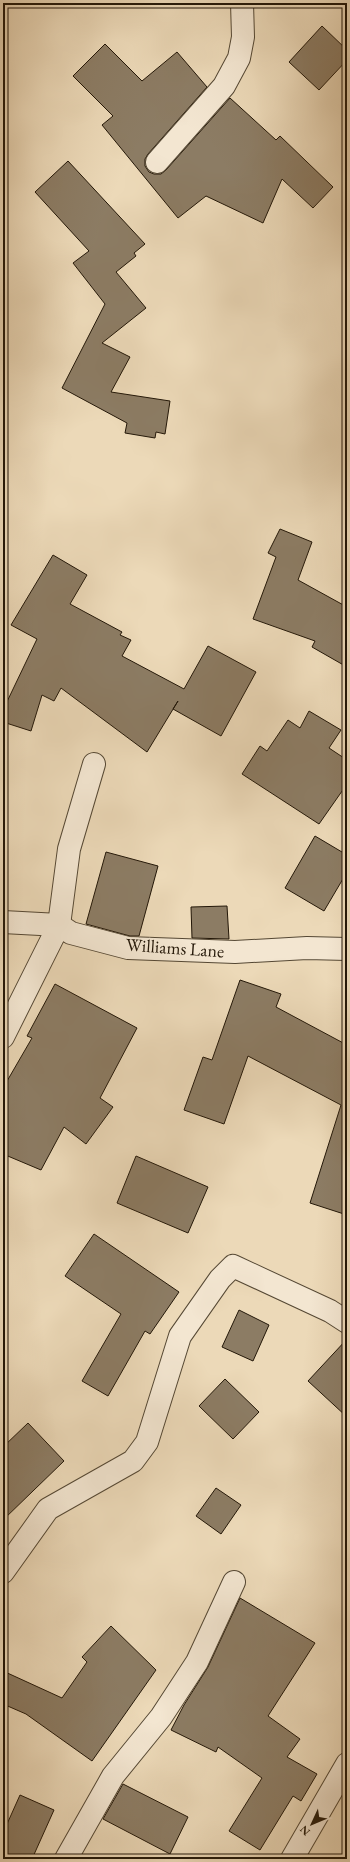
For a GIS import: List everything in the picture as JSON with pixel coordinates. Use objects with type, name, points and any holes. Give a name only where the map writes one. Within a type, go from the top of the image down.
[{"type":"street","points":[[157,162],[224,86],[239,58],[243,37],[242,3]]},
{"type":"street","points":[[3,1037],[59,925],[68,849],[94,764]]},
{"type":"street","points":[[3,922],[59,925]]},
{"type":"street","name":"Williams Lane","points":[[59,925],[71,932],[128,948],[235,952],[307,948],[347,949]]},
{"type":"street","points":[[3,1572],[48,1509],[133,1461],[147,1442],[180,1336],[220,1280],[233,1266],[330,1311],[347,1322]]},
{"type":"street","points":[[66,1859],[113,1776],[161,1717],[197,1662],[234,1582]]},
{"type":"street","points":[[292,1859],[347,1764]]},
{"type":"building","points":[[322,26],[347,50],[347,60],[319,90],[289,62]]},
{"type":"building","points":[[105,44],[142,81],[177,52],[207,87],[148,154],[145,159],[145,166],[149,172],[161,174],[166,170],[230,98],[276,140],[280,136],[333,187],[313,208],[282,179],[263,223],[206,196],[178,218],[102,125],[113,116],[73,76]]},
{"type":"building","points":[[68,161],[145,244],[134,253],[136,256],[116,272],[146,308],[102,343],[130,357],[111,392],[170,401],[165,434],[156,432],[155,438],[125,433],[127,423],[62,388],[105,304],[73,263],[89,251],[35,192]]},
{"type":"building","points":[[280,529],[312,542],[298,580],[347,607],[347,667],[312,647],[315,641],[253,619],[276,557],[268,553]]},
{"type":"building","points":[[53,555],[87,575],[70,604],[122,632],[120,635],[131,640],[122,656],[184,689],[208,646],[256,672],[221,736],[173,709],[147,752],[61,688],[54,701],[42,695],[31,731],[3,722],[3,710],[37,639],[11,625]]},
{"type":"building","points":[[309,711],[341,730],[329,748],[347,760],[347,784],[319,824],[242,774],[260,746],[267,751],[288,720],[300,728]]},
{"type":"building","points":[[315,836],[347,855],[347,872],[324,911],[285,888]]},
{"type":"building","points":[[106,852],[158,866],[139,936],[130,936],[86,924]]},
{"type":"building","points":[[227,906],[229,939],[192,938],[191,907]]},
{"type":"building","points":[[240,980],[281,994],[276,1007],[347,1045],[347,1215],[310,1203],[341,1105],[248,1056],[224,1124],[184,1110],[203,1057],[212,1060]]},
{"type":"building","points":[[55,984],[137,1028],[100,1098],[113,1107],[86,1144],[64,1127],[41,1170],[3,1154],[3,1088],[32,1038],[27,1036]]},
{"type":"building","points":[[136,1156],[208,1187],[188,1233],[117,1203]]},
{"type":"building","points":[[94,1234],[179,1292],[150,1334],[145,1331],[108,1396],[82,1381],[121,1314],[65,1276]]},
{"type":"building","points":[[239,1310],[269,1325],[253,1361],[222,1347]]},
{"type":"building","points":[[347,1339],[347,1417],[308,1381]]},
{"type":"building","points":[[225,1379],[259,1412],[233,1439],[199,1406]]},
{"type":"building","points":[[28,1423],[64,1461],[3,1520],[3,1447]]},
{"type":"building","points":[[216,1488],[241,1505],[221,1534],[196,1516]]},
{"type":"building","points":[[240,1598],[315,1643],[268,1716],[300,1739],[287,1757],[317,1774],[301,1801],[293,1796],[260,1850],[229,1831],[262,1778],[218,1747],[216,1752],[171,1730],[184,1705],[208,1667]]},
{"type":"building","points":[[111,1626],[156,1670],[92,1761],[26,1714],[3,1704],[3,1671],[62,1698],[87,1662],[82,1657]]},
{"type":"building","points":[[123,1784],[188,1817],[170,1854],[103,1819]]},
{"type":"building","points":[[20,1795],[54,1810],[32,1859],[3,1859],[3,1833]]}]
